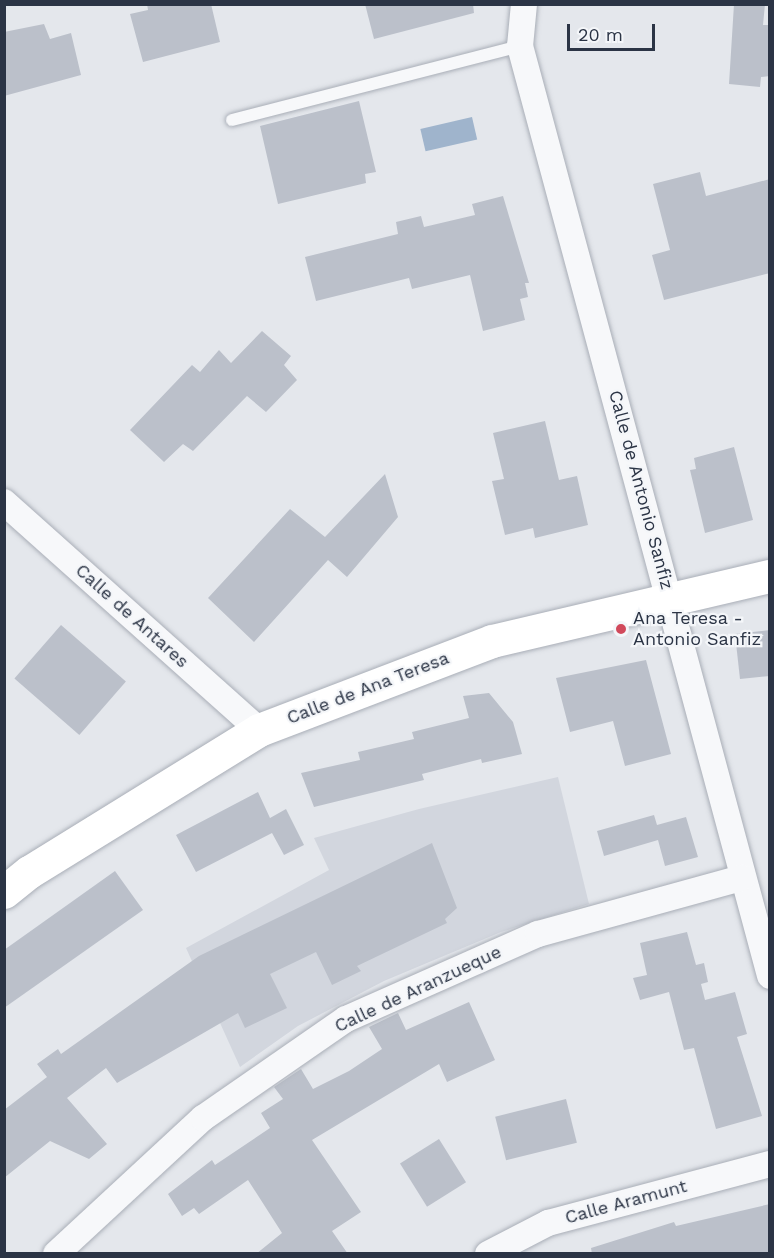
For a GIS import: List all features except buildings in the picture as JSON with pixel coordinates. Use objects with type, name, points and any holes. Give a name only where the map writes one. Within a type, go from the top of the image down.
[{"type":"street","name":"Calle de Antonio Sanfiz","points":[[525,4],[520,46],[671,597],[742,878],[770,976]]},
{"type":"street","name":"Calle de Antares","points":[[4,502],[260,730]]},
{"type":"street","name":"Calle de Ana Teresa","points":[[4,892],[29,872],[260,730],[492,641],[671,597],[770,576]]},
{"type":"street","name":"Calle de Aranzueque","points":[[56,1254],[203,1118],[346,1018],[538,934],[742,878]]},
{"type":"street","name":"Calle Aramunt","points":[[488,1254],[548,1222],[770,1164]]},
{"type":"lane","points":[[232,120],[520,46]]},
{"type":"shaded area","points":[[558,777],[589,904],[501,932],[384,981],[298,1026],[240,1067],[186,948],[329,870],[314,838],[419,809]]},
{"type":"water","points":[[472,117],[477,139],[426,151],[420,129]]},
{"type":"place","name":"Ana Teresa - Antonio Sanfiz","points":[[621,629]]}]
